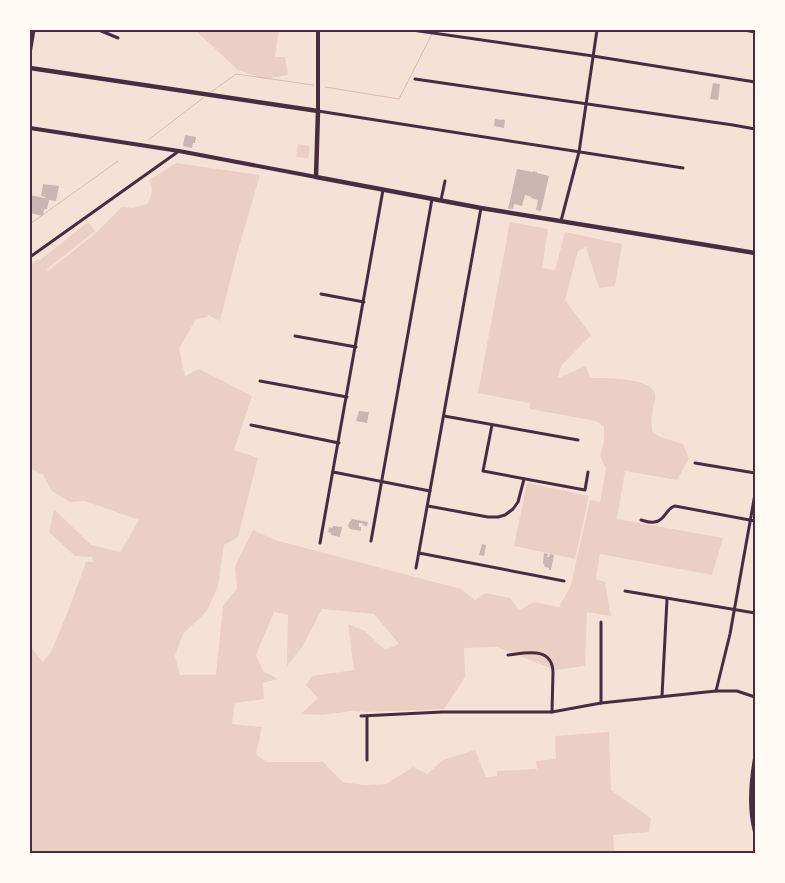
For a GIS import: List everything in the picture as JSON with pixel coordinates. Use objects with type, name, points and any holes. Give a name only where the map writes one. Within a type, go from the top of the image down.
[{"type":"main road","points":[[30,68],[318,111],[316,177],[481,208],[755,253]]},
{"type":"main road","points":[[755,760],[751,786],[751,809],[755,831]]},
{"type":"street","points":[[30,54],[34,30]]},
{"type":"street","points":[[99,30],[118,38]]},
{"type":"street","points":[[318,30],[318,111],[683,168]]},
{"type":"street","points":[[412,30],[755,82]]},
{"type":"street","points":[[561,221],[579,152],[597,30]]},
{"type":"street","points":[[744,30],[755,32]]},
{"type":"street","points":[[415,79],[755,129]]},
{"type":"street","points":[[30,128],[179,151],[316,177]]},
{"type":"street","points":[[30,256],[179,151]]},
{"type":"street","points":[[441,201],[445,181]]},
{"type":"street","points":[[320,543],[384,190]]},
{"type":"street","points":[[371,541],[432,199]]},
{"type":"street","points":[[416,568],[481,208]]},
{"type":"street","points":[[321,294],[364,302]]},
{"type":"street","points":[[296,336],[356,347]]},
{"type":"street","points":[[260,381],[347,397]]},
{"type":"street","points":[[444,416],[578,440]]},
{"type":"street","points":[[251,425],[339,443]]},
{"type":"street","points":[[492,425],[483,471],[585,490],[588,472]]},
{"type":"street","points":[[694,463],[755,473]]},
{"type":"street","points":[[333,472],[430,491]]},
{"type":"street","points":[[428,506],[488,517],[498,517],[505,515],[513,509],[518,502],[524,479]]},
{"type":"street","points":[[716,691],[730,634],[753,520],[755,494]]},
{"type":"street","points":[[641,520],[654,522],[661,520],[670,508],[675,506],[753,520]]},
{"type":"street","points":[[419,553],[564,581]]},
{"type":"street","points":[[625,591],[755,613]]},
{"type":"street","points":[[662,696],[667,598]]},
{"type":"street","points":[[601,622],[601,703]]},
{"type":"street","points":[[508,655],[540,653],[551,660],[553,665],[552,712]]},
{"type":"street","points":[[361,716],[442,712],[552,712],[601,703],[716,691],[737,691],[755,698]]},
{"type":"street","points":[[367,716],[368,760]]},
{"type":"shaded area","points":[[195,30],[279,30],[275,57],[285,57],[288,75],[265,79],[238,70]]},
{"type":"shaded area","points":[[298,144],[310,146],[308,158],[296,157]]},
{"type":"shaded area","points":[[176,163],[260,175],[220,321],[208,315],[207,317],[196,319],[179,349],[185,376],[199,369],[252,396],[234,450],[258,458],[238,537],[224,545],[218,586],[207,611],[183,634],[175,656],[180,675],[216,675],[223,606],[237,588],[235,566],[253,530],[275,540],[461,589],[475,600],[486,593],[510,598],[519,610],[534,602],[559,607],[571,585],[590,500],[600,502],[606,468],[600,456],[604,441],[604,427],[596,421],[530,409],[530,403],[478,393],[510,222],[548,229],[542,268],[555,270],[565,232],[622,244],[615,286],[599,288],[586,247],[578,251],[565,300],[591,335],[561,366],[558,378],[586,366],[590,378],[627,380],[638,382],[652,389],[655,397],[652,431],[658,436],[683,444],[689,458],[677,480],[625,471],[617,519],[723,538],[712,575],[600,554],[596,579],[605,582],[611,616],[587,612],[585,666],[555,670],[497,647],[464,648],[465,677],[444,709],[352,711],[323,715],[301,714],[318,698],[306,685],[312,676],[354,670],[348,624],[365,631],[385,650],[399,644],[374,614],[322,609],[302,647],[287,666],[288,615],[274,612],[256,655],[263,671],[278,679],[263,683],[264,699],[235,703],[232,724],[262,727],[256,754],[266,762],[323,762],[343,782],[364,785],[386,784],[413,767],[427,774],[443,760],[475,750],[486,777],[497,776],[497,771],[537,769],[536,761],[556,759],[555,736],[609,732],[611,790],[651,818],[649,832],[613,835],[615,853],[30,853],[30,646],[43,662],[51,652],[86,562],[93,562],[92,557],[75,556],[49,532],[54,509],[91,545],[120,552],[139,520],[85,501],[70,502],[52,491],[43,475],[30,468],[30,265],[38,259],[40,260],[88,222],[95,231],[47,269],[48,271],[96,233],[122,207],[133,208],[147,204],[152,192],[149,180]]},
{"type":"shaded area","points":[[527,483],[589,496],[575,559],[514,546]]},
{"type":"building","points":[[713,83],[720,84],[718,100],[710,99]]},
{"type":"building","points":[[495,119],[505,120],[504,128],[494,126]]},
{"type":"building","points":[[185,135],[196,137],[192,148],[183,146]]},
{"type":"building","points":[[517,169],[549,176],[541,211],[536,210],[538,200],[525,195],[522,206],[514,204],[513,209],[508,209]]},
{"type":"building","points":[[43,184],[59,186],[56,201],[49,200],[47,209],[44,209],[43,216],[30,213],[30,195],[45,198],[41,196]]},
{"type":"building","points":[[359,411],[369,412],[367,423],[356,421]]},
{"type":"building","points":[[352,519],[368,522],[367,526],[359,523],[361,531],[350,529],[348,526]]},
{"type":"building","points":[[333,526],[342,527],[340,537],[331,535],[328,532],[329,527],[332,528]]},
{"type":"building","points":[[482,544],[486,545],[484,556],[479,555]]},
{"type":"building","points":[[544,553],[548,554],[547,557],[550,554],[554,555],[551,570],[545,567],[543,563]]},
{"type":"waterway","points":[[325,87],[399,99],[434,30]]},
{"type":"waterway","points":[[211,92],[236,74],[313,85]]},
{"type":"waterway","points":[[148,140],[203,98]]},
{"type":"waterway","points":[[30,224],[118,161]]}]
